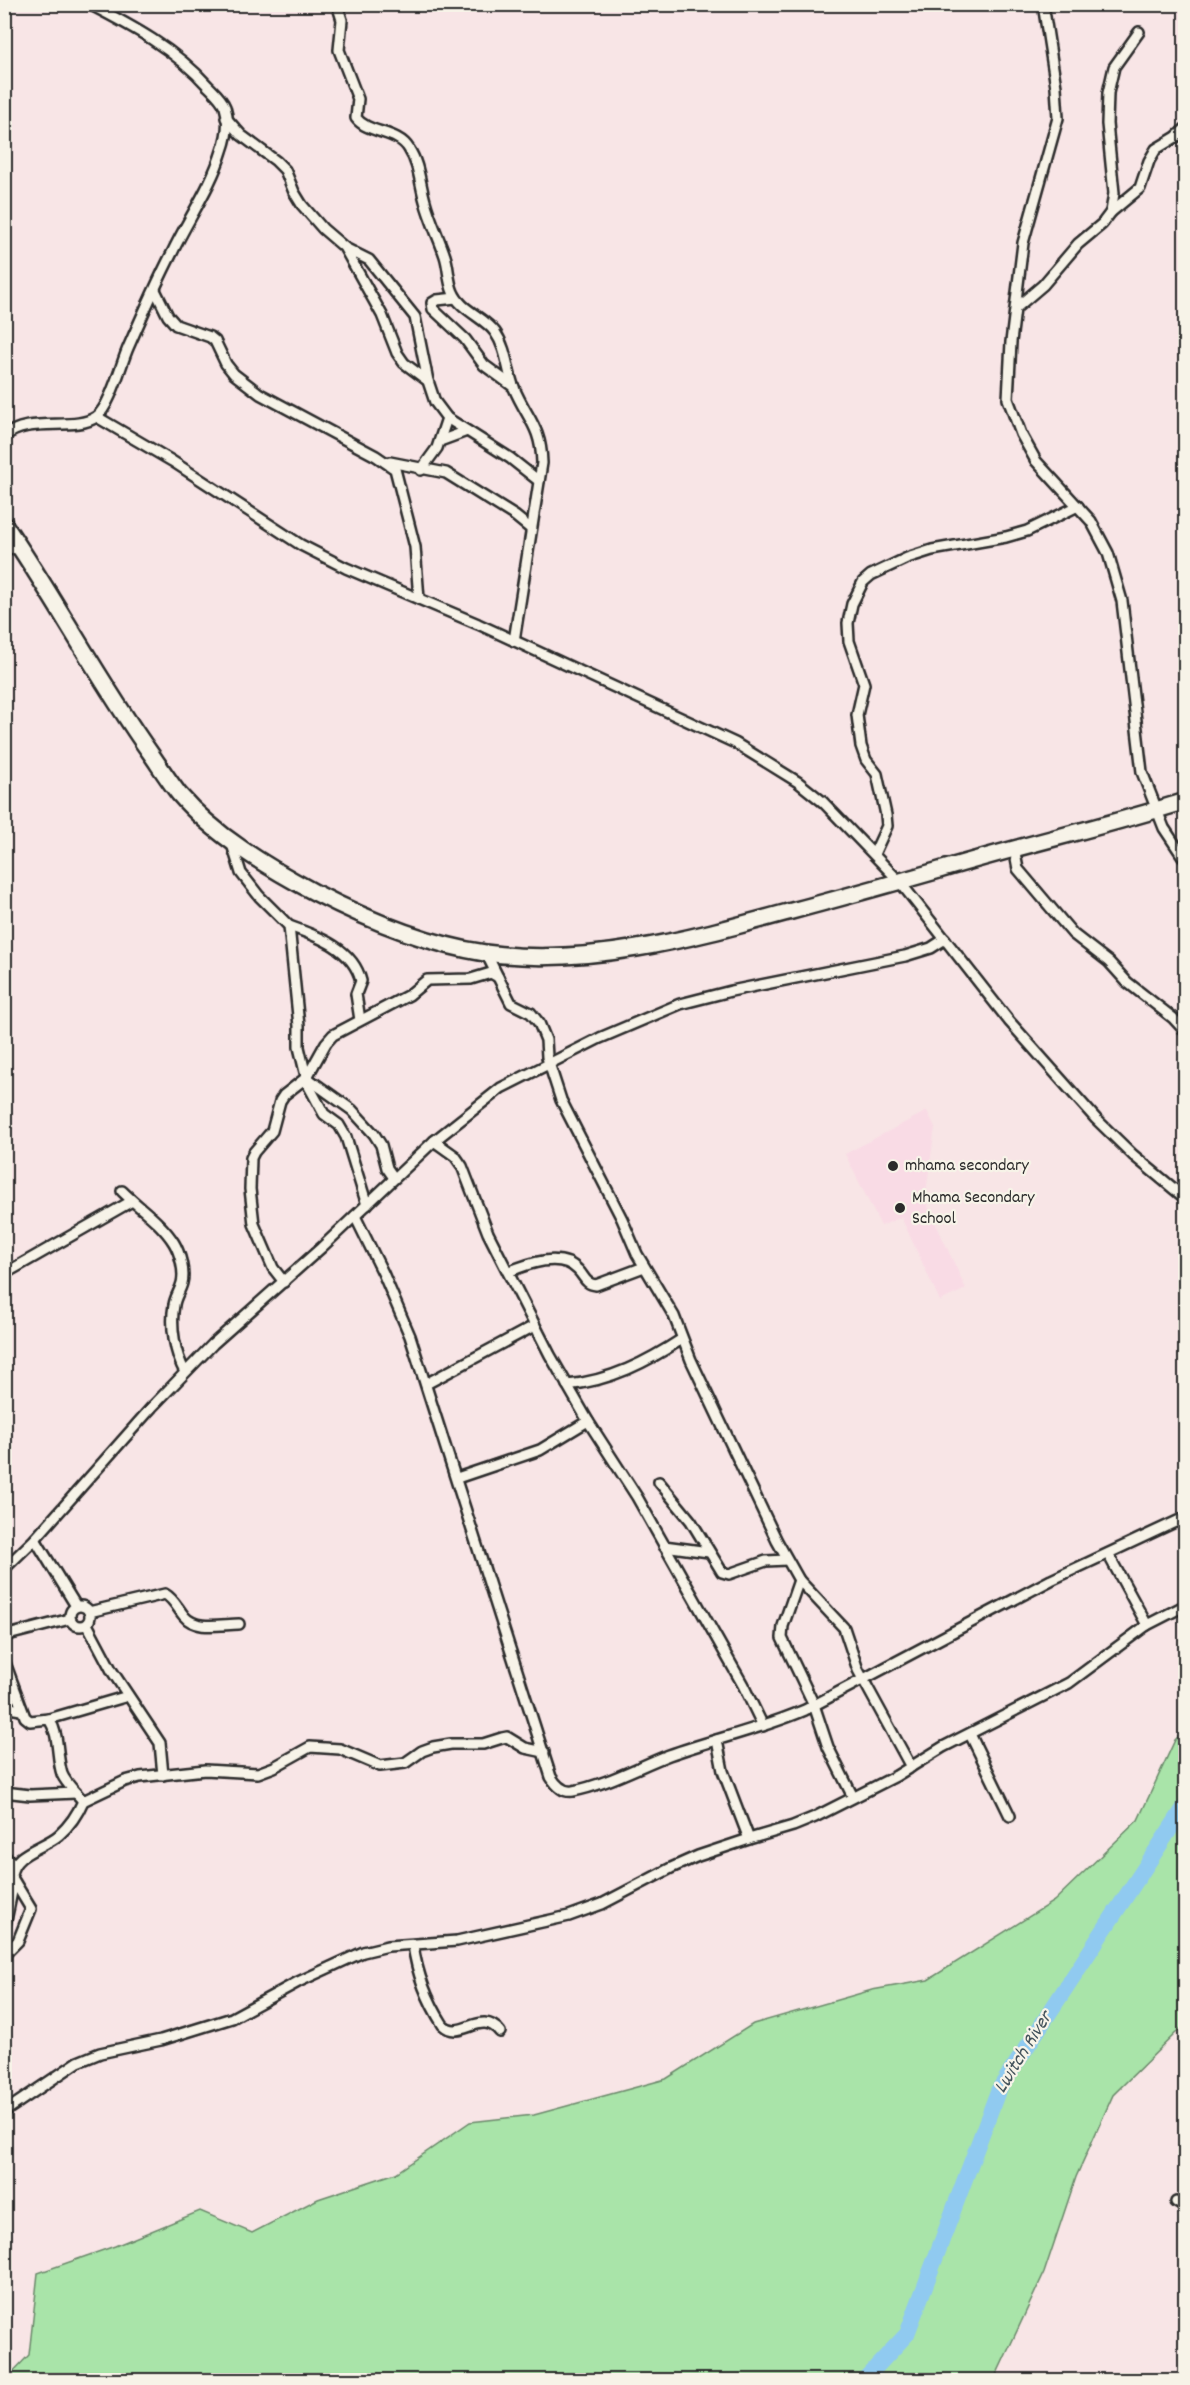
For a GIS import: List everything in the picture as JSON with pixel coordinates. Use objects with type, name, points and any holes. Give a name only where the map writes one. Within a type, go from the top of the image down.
[{"type":"main road","points":[[4,524],[22,549],[101,681],[181,795],[230,839],[286,878],[343,907],[427,940],[486,953],[548,957],[616,953],[728,929],[1014,848],[1156,811],[1185,801]]},
{"type":"street","points":[[4,437],[20,428],[83,422],[97,417],[114,387],[127,350],[171,254],[215,171],[228,130],[225,108],[197,73],[173,52],[89,4]]},
{"type":"street","points":[[337,4],[342,20],[339,50],[358,99],[356,118],[361,124],[387,134],[409,147],[419,174],[426,205],[446,257],[452,291],[456,298],[484,320],[496,333],[503,346],[514,387],[540,437],[542,463],[514,641]]},
{"type":"street","points":[[1043,4],[1056,87],[1058,117],[1023,243],[1008,388],[1011,408],[1036,461],[1078,506],[1100,535],[1116,576],[1126,626],[1142,772],[1164,828],[1185,861]]},
{"type":"street","points":[[1111,212],[1114,193],[1107,124],[1108,93],[1114,67],[1139,32]]},
{"type":"street","points":[[226,118],[241,135],[276,160],[285,170],[302,205],[323,230],[344,247],[369,260],[415,317],[428,381],[435,402],[447,418],[510,458],[539,481]]},
{"type":"street","points":[[1016,308],[1043,285],[1078,244],[1102,224],[1111,212],[1140,188],[1149,160],[1156,149],[1176,137],[1185,128]]},
{"type":"street","points":[[344,247],[382,315],[397,353],[404,363],[428,381]]},
{"type":"street","points":[[155,290],[168,316],[176,325],[210,337],[215,341],[226,364],[234,374],[260,394],[387,462],[421,470],[438,471],[457,479],[515,516],[531,529]]},
{"type":"street","points":[[456,298],[437,300],[432,303],[433,309],[465,339],[484,365],[514,387]]},
{"type":"street","points":[[97,417],[172,461],[301,545],[346,568],[514,641],[735,744],[774,765],[798,782],[823,802],[900,882],[1009,1021],[1096,1119],[1133,1155],[1185,1199]]},
{"type":"street","points":[[421,470],[440,441],[447,418]]},
{"type":"street","points":[[440,441],[467,430]]},
{"type":"street","points":[[387,462],[397,473],[415,547],[419,599]]},
{"type":"street","points":[[874,854],[887,826],[886,815],[877,774],[866,760],[861,746],[857,715],[864,684],[849,641],[848,623],[852,604],[863,582],[871,575],[907,558],[932,550],[1027,531],[1078,506]]},
{"type":"street","points":[[4,548],[22,549]]},
{"type":"street","points":[[230,839],[242,873],[259,896],[289,926],[328,942],[352,960],[361,981],[356,994],[360,1020]]},
{"type":"street","points":[[1014,848],[1018,869],[1073,934],[1109,962],[1127,982],[1173,1018],[1185,1032]]},
{"type":"street","points":[[289,926],[298,1007],[301,1063],[324,1114],[339,1125],[346,1137],[367,1205]]},
{"type":"street","points":[[4,1569],[35,1539],[185,1372],[434,1141],[501,1088],[610,1034],[680,1004],[731,991],[905,956],[931,948],[945,939]]},
{"type":"street","points":[[486,953],[511,1003],[531,1013],[540,1023],[546,1040],[549,1063],[561,1100],[644,1267],[674,1316],[682,1339],[787,1560],[799,1580],[844,1628],[855,1664],[910,1767]]},
{"type":"street","points":[[284,1282],[273,1268],[254,1224],[250,1189],[251,1158],[272,1131],[280,1101],[284,1095],[306,1078],[329,1038],[409,995],[426,980],[471,979],[491,973],[498,977]]},
{"type":"street","points":[[306,1078],[352,1110],[374,1134],[381,1145],[387,1168],[394,1178]]},
{"type":"street","points":[[434,1141],[455,1156],[462,1166],[488,1233],[534,1326],[588,1421],[637,1497],[743,1685],[763,1726]]},
{"type":"street","points":[[122,1191],[166,1232],[180,1258],[183,1281],[175,1298],[173,1319],[177,1358],[185,1372]]},
{"type":"street","points":[[4,1274],[132,1201]]},
{"type":"street","points":[[355,1216],[395,1301],[426,1384],[551,1777],[563,1790],[571,1791],[669,1755],[763,1726],[814,1705],[1052,1580],[1185,1517]]},
{"type":"street","points":[[508,1272],[542,1262],[559,1262],[573,1265],[588,1283],[596,1285],[644,1267]]},
{"type":"street","points":[[426,1384],[534,1326]]},
{"type":"street","points":[[567,1385],[619,1373],[682,1339]]},
{"type":"street","points":[[457,1478],[540,1450],[588,1421]]},
{"type":"street","points":[[659,1482],[691,1521],[719,1569],[726,1574],[766,1561],[787,1560]]},
{"type":"street","points":[[35,1539],[76,1606]]},
{"type":"street","points":[[664,1546],[709,1552]]},
{"type":"street","points":[[1108,1554],[1147,1625]]},
{"type":"street","points":[[799,1580],[783,1626],[782,1638],[790,1659],[814,1705],[828,1748],[853,1797]]},
{"type":"street","points":[[89,1612],[165,1594],[192,1623],[209,1626],[239,1624]]},
{"type":"street","points":[[4,2112],[78,2062],[232,2019],[298,1982],[363,1952],[388,1946],[457,1941],[569,1916],[602,1904],[680,1864],[793,1826],[853,1797],[1069,1683],[1147,1625],[1185,1605]]},
{"type":"street","points":[[70,1619],[77,1626],[87,1624],[90,1620],[89,1612],[85,1607],[76,1606]]},
{"type":"street","points":[[70,1619],[70,1614],[76,1606]]},
{"type":"street","points":[[4,1636],[70,1619]]},
{"type":"street","points":[[87,1624],[128,1696],[160,1743],[162,1775]]},
{"type":"street","points":[[4,1660],[21,1710],[30,1721],[49,1719],[128,1696]]},
{"type":"street","points":[[4,1707],[21,1710]]},
{"type":"street","points":[[49,1719],[57,1734],[63,1775],[80,1796]]},
{"type":"street","points":[[970,1734],[1010,1816]]},
{"type":"street","points":[[4,1792],[80,1796],[125,1781],[162,1775],[222,1770],[245,1774],[258,1773],[274,1767],[304,1749],[318,1746],[339,1749],[380,1766],[405,1763],[422,1751],[441,1746],[483,1744],[507,1737],[525,1748],[544,1752]]},
{"type":"street","points":[[717,1740],[723,1771],[749,1839]]},
{"type":"street","points":[[4,1955],[18,1941],[31,1909],[10,1872],[14,1864],[24,1855],[57,1837],[67,1828],[80,1796]]},
{"type":"street","points":[[4,1856],[14,1864]]},
{"type":"street","points":[[4,1930],[14,1882]]},
{"type":"street","points":[[413,1945],[415,1961],[424,1990],[443,2025],[447,2029],[455,2030],[483,2023],[496,2027],[500,2032]]},
{"type":"street","points":[[1176,2202],[1185,2208]]},
{"type":"shaded area","name":"Mhama Secondary School","points":[[927,1111],[935,1127],[925,1200],[966,1289],[940,1301],[901,1217],[881,1226],[845,1154]]},
{"type":"green space","points":[[1185,1730],[1185,2024],[1113,2095],[1076,2177],[1044,2273],[994,2380],[5,2380],[29,2355],[38,2273],[115,2246],[200,2211],[252,2233],[318,2199],[396,2173],[470,2122],[534,2115],[666,2079],[753,2024],[872,1990],[928,1980],[1054,1901],[1138,1820],[1175,1740]]},
{"type":"waterway","name":"Lwitch River","points":[[864,2380],[907,2334],[998,2091],[1186,1805]]},
{"type":"place","name":"mhama secondary","points":[[893,1166]]},
{"type":"place","name":"Mhama Secondary School","points":[[900,1208]]}]
